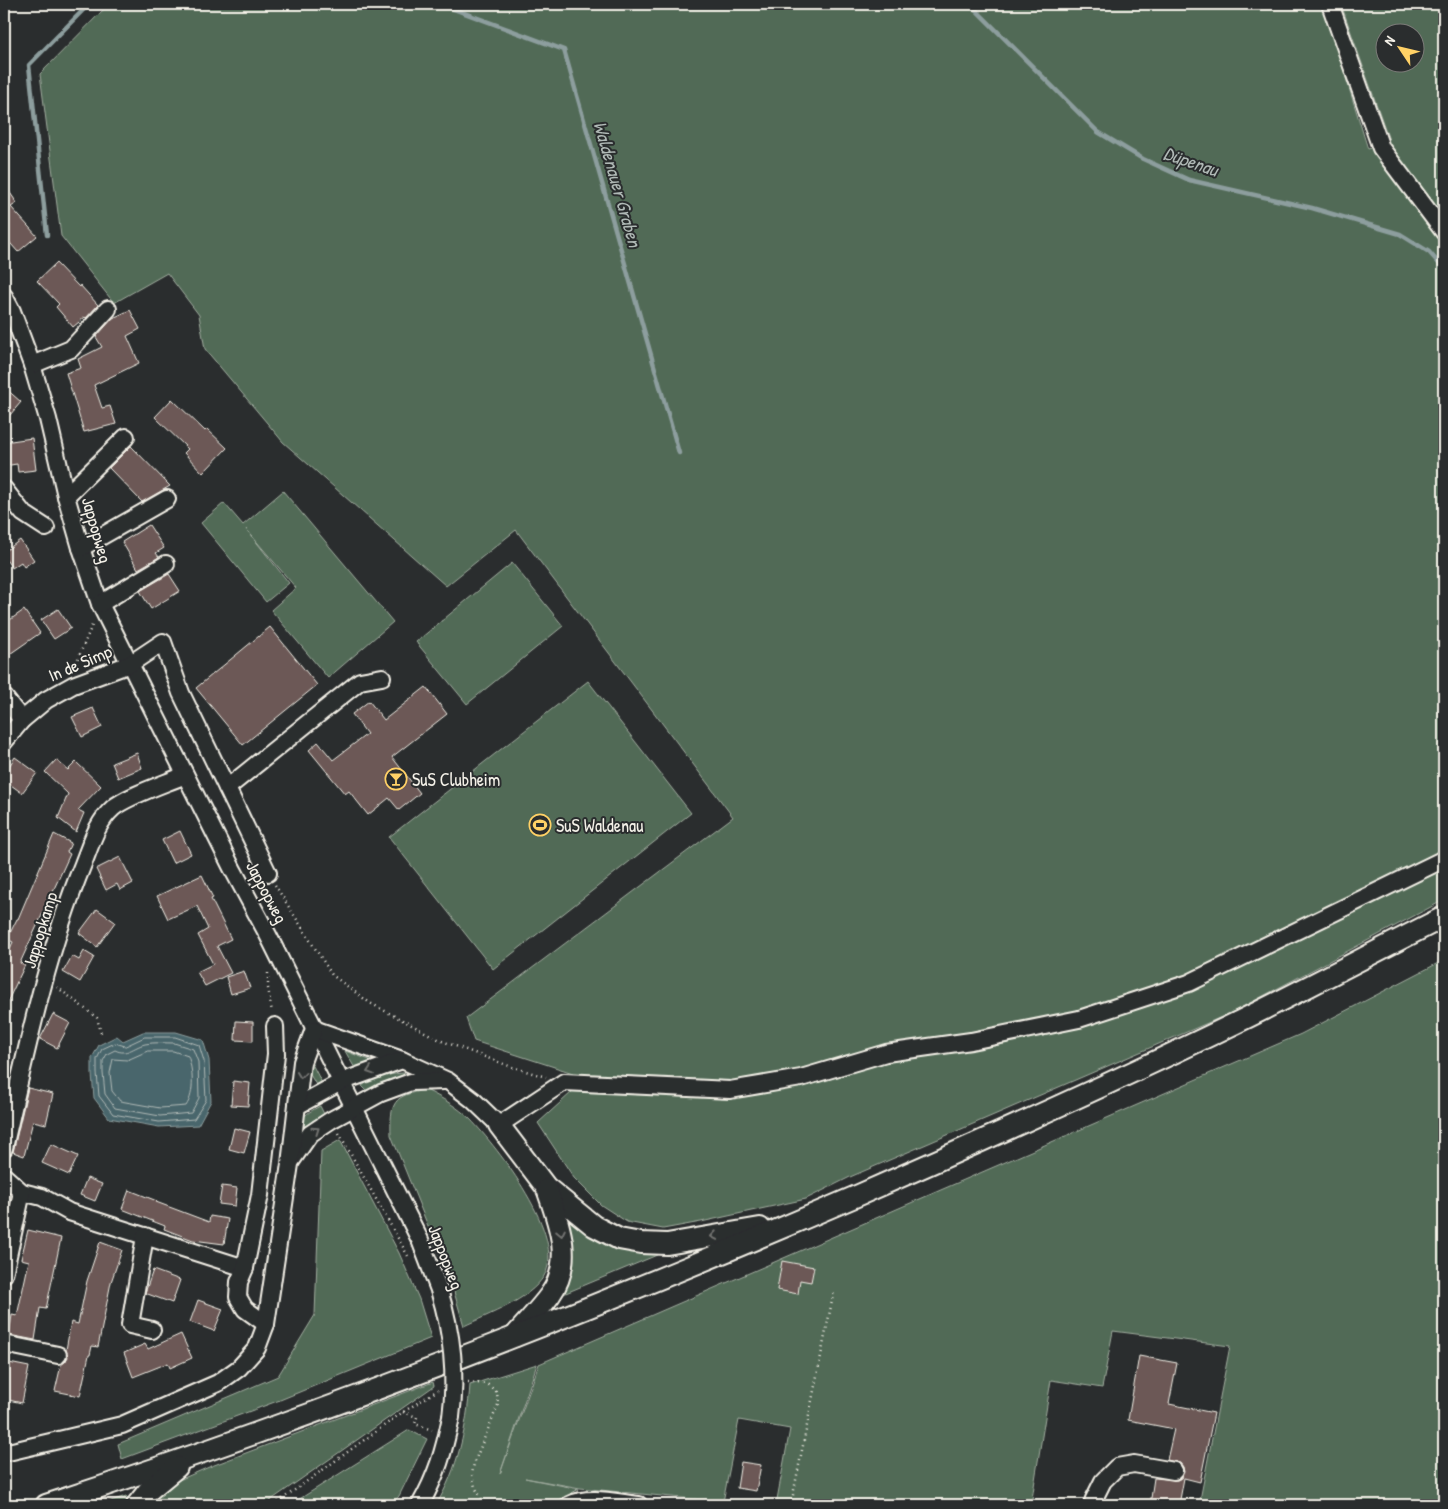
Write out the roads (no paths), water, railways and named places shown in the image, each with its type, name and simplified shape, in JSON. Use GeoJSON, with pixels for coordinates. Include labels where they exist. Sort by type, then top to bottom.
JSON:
{"type":"FeatureCollection","features":[{"type":"Feature","properties":{"kind":"main road"},"geometry":{"type":"LineString","coordinates":[[46,1505],[187,1459],[513,1338],[796,1222],[951,1155],[1098,1088],[1240,1021],[1444,917]]}},
{"type":"Feature","properties":{"kind":"main road"},"geometry":{"type":"LineString","coordinates":[[499,1125],[546,1187],[594,1226],[619,1239],[641,1243],[667,1244],[796,1222]]}},
{"type":"Feature","properties":{"kind":"main road"},"geometry":{"type":"LineString","coordinates":[[513,1338],[551,1294],[562,1268],[563,1243],[557,1216],[546,1187]]}},
{"type":"Feature","properties":{"kind":"main road"},"geometry":{"type":"LineString","coordinates":[[137,1505],[148,1491],[187,1459]]}},
{"type":"Feature","properties":{"kind":"street"},"geometry":{"type":"LineString","coordinates":[[1330,4],[1380,148],[1444,232]]}},
{"type":"Feature","properties":{"kind":"street","name":"Jappopweg"},"geometry":{"type":"LineString","coordinates":[[4,296],[12,311],[32,365],[48,419],[66,496],[100,604],[420,1240],[438,1290],[447,1317],[452,1343],[454,1392],[444,1452],[433,1483],[420,1505]]}},
{"type":"Feature","properties":{"kind":"street"},"geometry":{"type":"LineString","coordinates":[[32,365],[71,349],[108,309]]}},
{"type":"Feature","properties":{"kind":"street"},"geometry":{"type":"LineString","coordinates":[[66,496],[126,437]]}},
{"type":"Feature","properties":{"kind":"street"},"geometry":{"type":"LineString","coordinates":[[4,489],[23,513],[46,528]]}},
{"type":"Feature","properties":{"kind":"street"},"geometry":{"type":"LineString","coordinates":[[81,548],[167,499]]}},
{"type":"Feature","properties":{"kind":"street"},"geometry":{"type":"LineString","coordinates":[[100,604],[166,564]]}},
{"type":"Feature","properties":{"kind":"street","name":"In de Simp"},"geometry":{"type":"LineString","coordinates":[[4,742],[22,720],[46,700],[64,690],[130,664],[163,642],[181,693],[227,788]]}},
{"type":"Feature","properties":{"kind":"street"},"geometry":{"type":"LineString","coordinates":[[268,873],[227,788],[360,681],[382,676]]}},
{"type":"Feature","properties":{"kind":"street"},"geometry":{"type":"LineString","coordinates":[[4,697],[22,720]]}},
{"type":"Feature","properties":{"kind":"street","name":"Jappopkamp"},"geometry":{"type":"LineString","coordinates":[[4,1148],[29,1040],[56,938],[70,896],[101,821],[114,807],[130,798],[185,775]]}},
{"type":"Feature","properties":{"kind":"street"},"geometry":{"type":"LineString","coordinates":[[4,1453],[122,1425],[218,1383],[239,1368],[257,1348],[266,1324],[290,1164],[302,1062],[314,1029],[402,1060],[448,1081],[473,1100],[499,1125],[564,1082],[730,1090],[801,1078],[886,1053],[971,1041],[1079,1019],[1189,983],[1444,860]]}},
{"type":"Feature","properties":{"kind":"street"},"geometry":{"type":"LineString","coordinates":[[266,1324],[245,1310],[238,1297],[239,1282],[245,1268],[260,1195],[276,1054],[275,1026]]}},
{"type":"Feature","properties":{"kind":"street"},"geometry":{"type":"LineString","coordinates":[[297,1106],[341,1082],[402,1060]]}},
{"type":"Feature","properties":{"kind":"street"},"geometry":{"type":"LineString","coordinates":[[290,1164],[310,1134],[380,1093],[411,1082],[448,1081]]}},
{"type":"Feature","properties":{"kind":"street"},"geometry":{"type":"LineString","coordinates":[[4,1176],[22,1192],[42,1197],[69,1212],[245,1268]]}},
{"type":"Feature","properties":{"kind":"street"},"geometry":{"type":"LineString","coordinates":[[4,1274],[7,1247],[22,1192]]}},
{"type":"Feature","properties":{"kind":"street"},"geometry":{"type":"LineString","coordinates":[[145,1236],[130,1325],[152,1330]]}},
{"type":"Feature","properties":{"kind":"street"},"geometry":{"type":"LineString","coordinates":[[4,1344],[58,1355]]}},
{"type":"Feature","properties":{"kind":"street"},"geometry":{"type":"LineString","coordinates":[[1092,1505],[1103,1481],[1117,1467],[1134,1464],[1174,1471]]}},
{"type":"Feature","properties":{"kind":"street"},"geometry":{"type":"LineString","coordinates":[[569,1505],[596,1500],[639,1505]]}},
{"type":"Feature","properties":{"kind":"water"},"geometry":{"type":"Polygon","coordinates":[[[143,1032],[176,1032],[203,1040],[209,1060],[211,1101],[198,1125],[159,1127],[109,1118],[94,1098],[92,1058],[99,1045],[117,1036],[123,1041],[143,1032]]]}},
{"type":"Feature","properties":{"kind":"waterway"},"geometry":{"type":"LineString","coordinates":[[47,235],[29,65],[89,4]]}},
{"type":"Feature","properties":{"kind":"waterway","name":"Waldenauer Graben"},"geometry":{"type":"LineString","coordinates":[[440,4],[564,50],[679,453]]}},
{"type":"Feature","properties":{"kind":"waterway","name":"Düpenau"},"geometry":{"type":"LineString","coordinates":[[970,4],[1098,132],[1143,159],[1189,180],[1312,208],[1400,234],[1429,252],[1444,269]]}},
{"type":"Feature","properties":{"kind":"place","name":"SuS Clubheim"},"geometry":{"type":"Point","coordinates":[396,779]}},
{"type":"Feature","properties":{"kind":"place","name":"SuS Waldenau"},"geometry":{"type":"Point","coordinates":[540,825]}}]}
